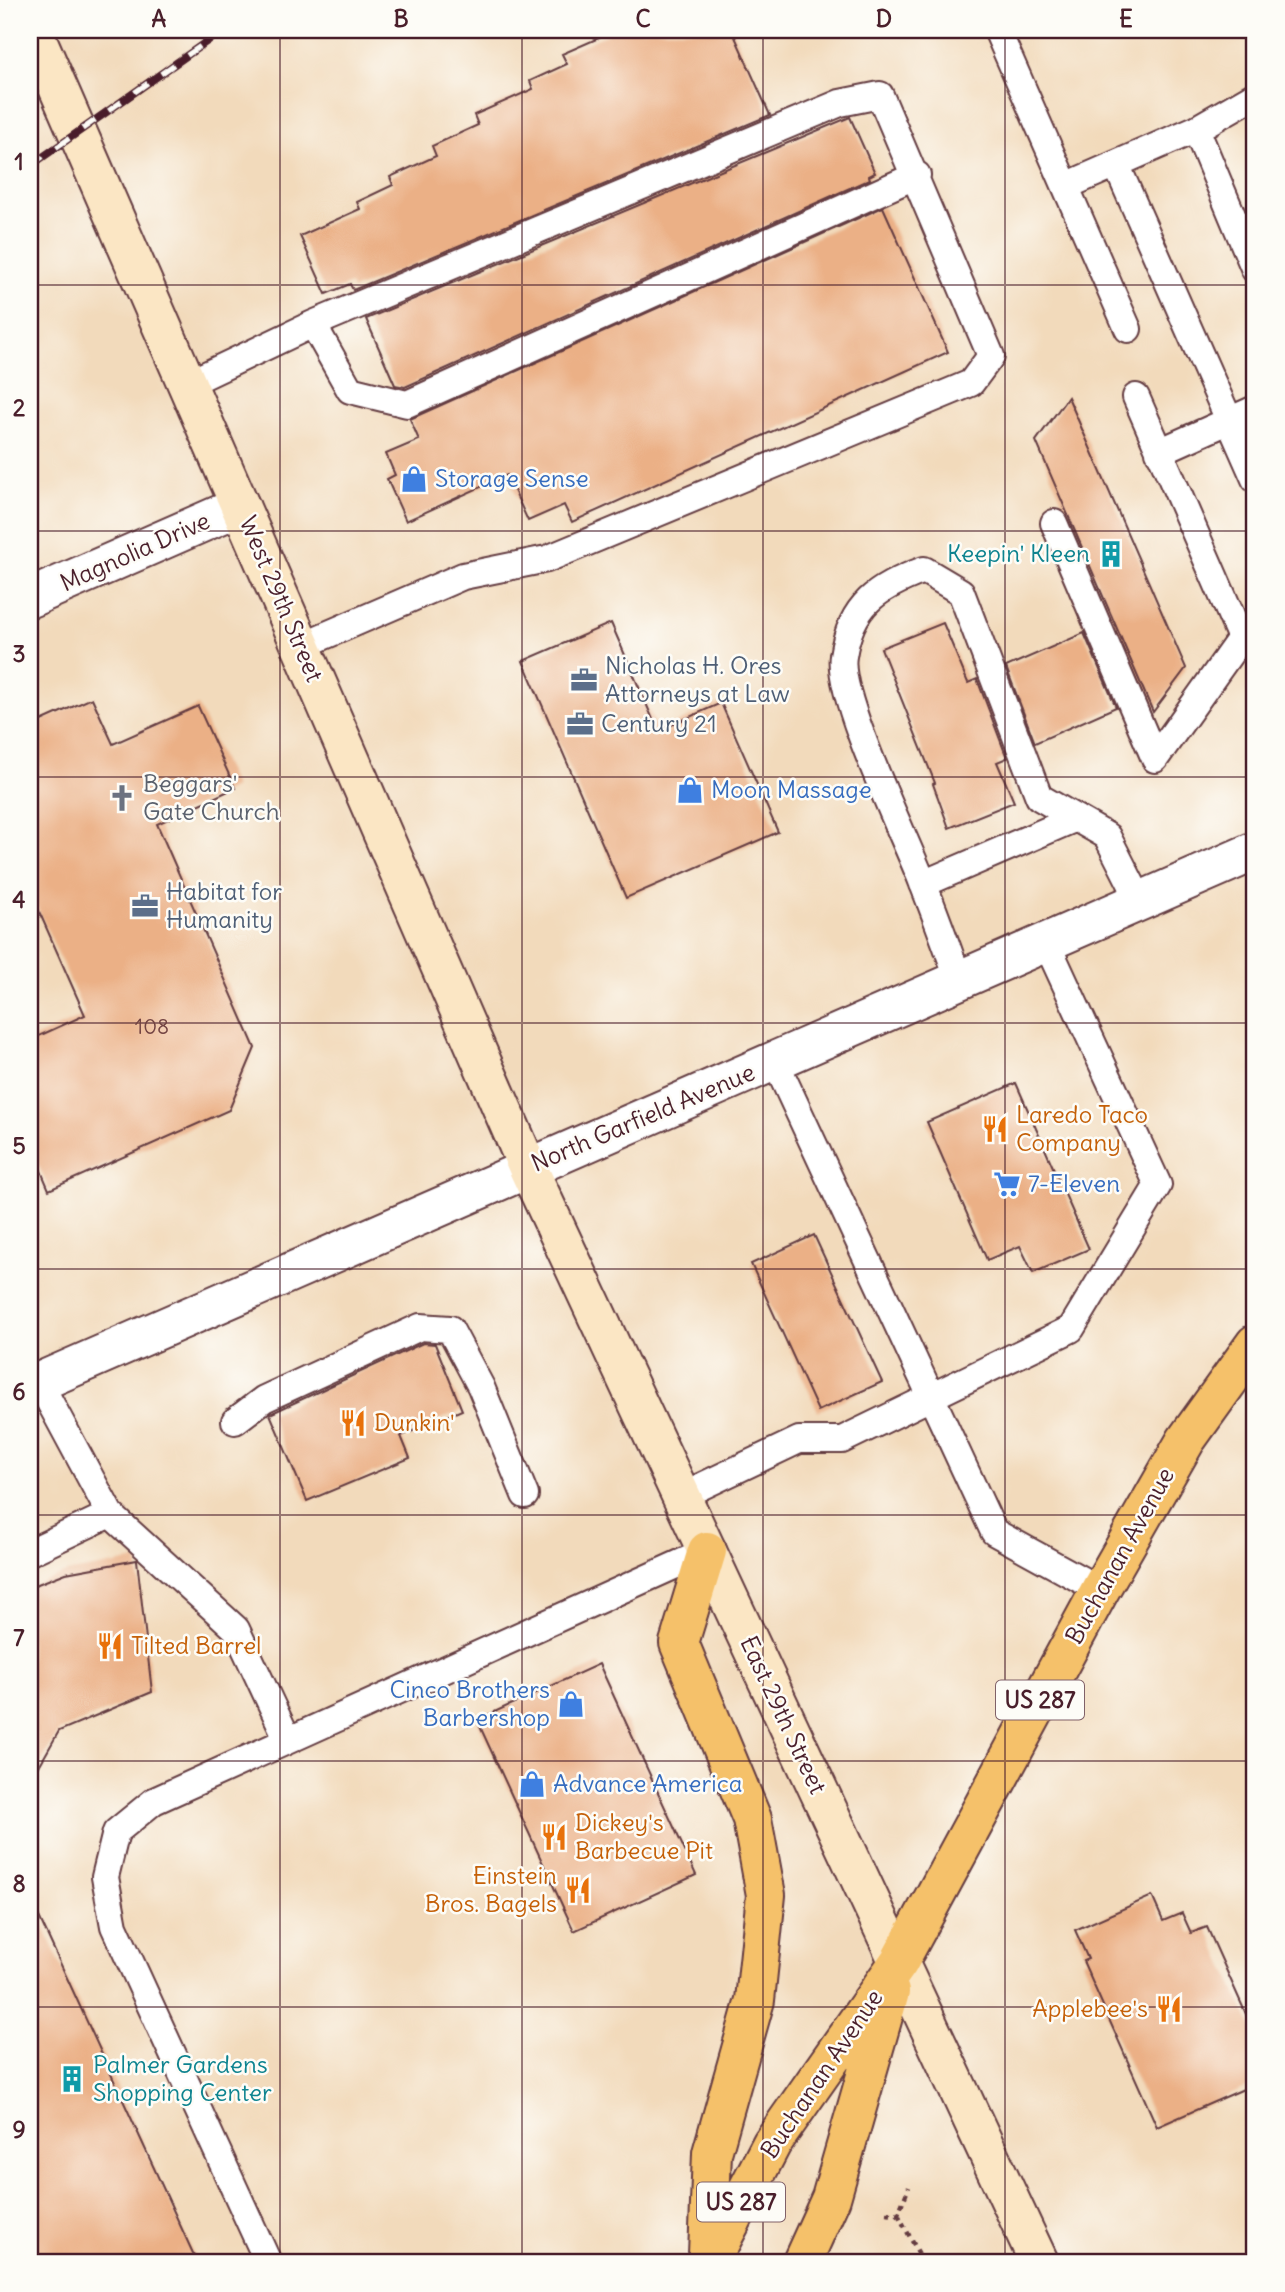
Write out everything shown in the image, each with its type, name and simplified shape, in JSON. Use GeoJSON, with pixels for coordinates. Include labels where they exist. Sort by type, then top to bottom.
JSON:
{"type":"FeatureCollection","features":[{"type":"Feature","properties":{"kind":"highway","name":"Buchanan Avenue"},"geometry":{"type":"LineString","coordinates":[[709,2262],[772,2143],[899,1962],[1100,1590],[1186,1440],[1255,1344]]}},
{"type":"Feature","properties":{"kind":"highway"},"geometry":{"type":"LineString","coordinates":[[707,1551],[679,1643],[752,1819],[766,1895],[755,2000],[712,2153],[709,2262]]}},
{"type":"Feature","properties":{"kind":"highway","name":"Buchanan Avenue"},"geometry":{"type":"LineString","coordinates":[[802,2262],[831,2198],[899,1962]]}},
{"type":"Feature","properties":{"kind":"main road","name":"West 29th Street"},"geometry":{"type":"LineString","coordinates":[[32,31],[528,1168]]}},
{"type":"Feature","properties":{"kind":"main road","name":"East 29th Street"},"geometry":{"type":"LineString","coordinates":[[528,1168],[1039,2262]]}},
{"type":"Feature","properties":{"kind":"street","name":"Magnolia Drive"},"geometry":{"type":"LineString","coordinates":[[30,598],[240,506]]}},
{"type":"Feature","properties":{"kind":"street","name":"North Garfield Avenue"},"geometry":{"type":"LineString","coordinates":[[33,1376],[528,1168],[1255,851]]}},
{"type":"Feature","properties":{"kind":"lane"},"geometry":{"type":"LineString","coordinates":[[997,30],[1128,329]]}},
{"type":"Feature","properties":{"kind":"lane"},"geometry":{"type":"LineString","coordinates":[[187,384],[313,324],[840,103],[880,95],[917,175],[991,356],[971,383],[547,559],[463,576],[301,646]]}},
{"type":"Feature","properties":{"kind":"lane"},"geometry":{"type":"LineString","coordinates":[[1066,186],[1196,129],[1255,95]]}},
{"type":"Feature","properties":{"kind":"lane"},"geometry":{"type":"LineString","coordinates":[[1196,129],[1255,271]]}},
{"type":"Feature","properties":{"kind":"lane"},"geometry":{"type":"LineString","coordinates":[[1116,164],[1255,479]]}},
{"type":"Feature","properties":{"kind":"lane"},"geometry":{"type":"LineString","coordinates":[[313,324],[350,390],[407,404],[917,175]]}},
{"type":"Feature","properties":{"kind":"lane"},"geometry":{"type":"LineString","coordinates":[[1054,523],[1155,759],[1248,635],[1159,452],[1136,397]]}},
{"type":"Feature","properties":{"kind":"lane"},"geometry":{"type":"LineString","coordinates":[[1159,452],[1255,409]]}},
{"type":"Feature","properties":{"kind":"lane"},"geometry":{"type":"LineString","coordinates":[[959,980],[853,714],[842,659],[852,628],[868,598],[892,582],[924,570],[961,592],[1039,796],[1107,836],[1140,901]]}},
{"type":"Feature","properties":{"kind":"lane"},"geometry":{"type":"LineString","coordinates":[[923,884],[1076,818]]}},
{"type":"Feature","properties":{"kind":"lane"},"geometry":{"type":"LineString","coordinates":[[681,1496],[799,1440],[842,1440],[1071,1329],[1158,1185],[1046,942]]}},
{"type":"Feature","properties":{"kind":"lane"},"geometry":{"type":"LineString","coordinates":[[775,1061],[994,1532],[1100,1590]]}},
{"type":"Feature","properties":{"kind":"lane"},"geometry":{"type":"LineString","coordinates":[[235,1421],[264,1399],[420,1327],[450,1329],[481,1387],[525,1495]]}},
{"type":"Feature","properties":{"kind":"lane"},"geometry":{"type":"LineString","coordinates":[[33,1376],[110,1514],[236,1629],[288,1740]]}},
{"type":"Feature","properties":{"kind":"lane"},"geometry":{"type":"LineString","coordinates":[[30,1552],[110,1514]]}},
{"type":"Feature","properties":{"kind":"lane"},"geometry":{"type":"LineString","coordinates":[[268,2262],[114,1926],[105,1877],[116,1832],[154,1801],[707,1551]]}},
{"type":"Feature","properties":{"kind":"path"},"geometry":{"type":"LineString","coordinates":[[909,2187],[898,2214],[923,2262]]}},
{"type":"Feature","properties":{"kind":"path"},"geometry":{"type":"LineString","coordinates":[[886,2213],[898,2214]]}},
{"type":"Feature","properties":{"kind":"building"},"geometry":{"type":"Polygon","coordinates":[[[617,30],[732,30],[770,115],[353,290],[350,284],[326,294],[300,236],[360,209],[357,202],[393,185],[390,177],[436,156],[432,146],[478,125],[474,115],[533,89],[530,81],[567,64],[562,54],[617,30]]]}},
{"type":"Feature","properties":{"kind":"building"},"geometry":{"type":"Polygon","coordinates":[[[850,117],[875,173],[869,176],[870,179],[405,387],[395,385],[366,319],[850,117]]]}},
{"type":"Feature","properties":{"kind":"building"},"geometry":{"type":"Polygon","coordinates":[[[883,207],[948,352],[572,522],[564,505],[528,521],[507,475],[406,521],[387,479],[395,475],[386,454],[419,440],[410,419],[883,207]]]}},
{"type":"Feature","properties":{"kind":"building","name":"Keepin' Kleen"},"geometry":{"type":"Polygon","coordinates":[[[1068,397],[1186,668],[1153,712],[1036,441],[1068,397]]]}},
{"type":"Feature","properties":{"kind":"building"},"geometry":{"type":"Polygon","coordinates":[[[611,623],[658,731],[721,703],[778,832],[626,898],[523,661],[611,623]]]}},
{"type":"Feature","properties":{"kind":"building"},"geometry":{"type":"Polygon","coordinates":[[[943,623],[968,683],[977,679],[1007,758],[997,762],[1014,802],[949,828],[933,784],[935,783],[881,648],[943,623]]]}},
{"type":"Feature","properties":{"kind":"building"},"geometry":{"type":"Polygon","coordinates":[[[1084,633],[1116,707],[1035,743],[1006,667],[1084,633]]]}},
{"type":"Feature","properties":{"kind":"building"},"geometry":{"type":"Polygon","coordinates":[[[92,698],[113,744],[198,706],[235,788],[157,824],[255,1048],[229,1110],[49,1190],[30,1145],[30,1040],[85,1015],[30,891],[30,726],[92,698]]]}},
{"type":"Feature","properties":{"kind":"building","name":"7-Eleven"},"geometry":{"type":"Polygon","coordinates":[[[1016,1083],[1089,1249],[1033,1273],[1020,1246],[987,1260],[927,1122],[1016,1083]]]}},
{"type":"Feature","properties":{"kind":"building"},"geometry":{"type":"Polygon","coordinates":[[[814,1235],[882,1382],[818,1411],[751,1264],[814,1235]]]}},
{"type":"Feature","properties":{"kind":"building","name":"Dunkin'"},"geometry":{"type":"Polygon","coordinates":[[[423,1343],[435,1344],[462,1410],[401,1436],[410,1458],[307,1501],[270,1414],[423,1343]]]}},
{"type":"Feature","properties":{"kind":"building"},"geometry":{"type":"Polygon","coordinates":[[[137,1560],[152,1692],[59,1731],[30,1782],[30,1587],[66,1573],[137,1560]]]}},
{"type":"Feature","properties":{"kind":"building"},"geometry":{"type":"Polygon","coordinates":[[[599,1664],[696,1875],[574,1931],[477,1720],[599,1664]]]}},
{"type":"Feature","properties":{"kind":"building","name":"Applebee's"},"geometry":{"type":"Polygon","coordinates":[[[1152,1896],[1163,1921],[1182,1913],[1191,1933],[1207,1927],[1255,2034],[1255,2084],[1157,2127],[1083,1961],[1088,1959],[1075,1930],[1152,1896]]]}},
{"type":"Feature","properties":{"kind":"building","name":"Palmer Gardens Shopping Center"},"geometry":{"type":"Polygon","coordinates":[[[30,1897],[197,2262],[30,2262],[30,1897]]]}},
{"type":"Feature","properties":{"kind":"railway"},"geometry":{"type":"LineString","coordinates":[[30,166],[223,30]]}},
{"type":"Feature","properties":{"kind":"place","name":"Storage Sense"},"geometry":{"type":"Point","coordinates":[414,479]}},
{"type":"Feature","properties":{"kind":"place","name":"Keepin' Kleen"},"geometry":{"type":"Point","coordinates":[1111,554]}},
{"type":"Feature","properties":{"kind":"place","name":"Nicholas H. Ores Attorneys at Law"},"geometry":{"type":"Point","coordinates":[584,680]}},
{"type":"Feature","properties":{"kind":"place","name":"Century 21"},"geometry":{"type":"Point","coordinates":[580,724]}},
{"type":"Feature","properties":{"kind":"place","name":"Moon Massage"},"geometry":{"type":"Point","coordinates":[690,790]}},
{"type":"Feature","properties":{"kind":"place","name":"Beggars' Gate Church"},"geometry":{"type":"Point","coordinates":[122,798]}},
{"type":"Feature","properties":{"kind":"place","name":"Habitat for Humanity"},"geometry":{"type":"Point","coordinates":[145,906]}},
{"type":"Feature","properties":{"kind":"place","name":"Laredo Taco Company"},"geometry":{"type":"Point","coordinates":[995,1129]}},
{"type":"Feature","properties":{"kind":"place","name":"7-Eleven"},"geometry":{"type":"Point","coordinates":[1007,1184]}},
{"type":"Feature","properties":{"kind":"place","name":"Dunkin'"},"geometry":{"type":"Point","coordinates":[353,1423]}},
{"type":"Feature","properties":{"kind":"place","name":"Tilted Barrel"},"geometry":{"type":"Point","coordinates":[110,1646]}},
{"type":"Feature","properties":{"kind":"place","name":"Cinco Brothers Barbershop"},"geometry":{"type":"Point","coordinates":[571,1704]}},
{"type":"Feature","properties":{"kind":"place","name":"Advance America"},"geometry":{"type":"Point","coordinates":[532,1784]}},
{"type":"Feature","properties":{"kind":"place","name":"Dickey's Barbecue Pit"},"geometry":{"type":"Point","coordinates":[554,1837]}},
{"type":"Feature","properties":{"kind":"place","name":"Einstein Bros. Bagels"},"geometry":{"type":"Point","coordinates":[578,1890]}},
{"type":"Feature","properties":{"kind":"place","name":"Applebee's"},"geometry":{"type":"Point","coordinates":[1169,2009]}},
{"type":"Feature","properties":{"kind":"place","name":"Palmer Gardens Shopping Center"},"geometry":{"type":"Point","coordinates":[72,2079]}}]}
